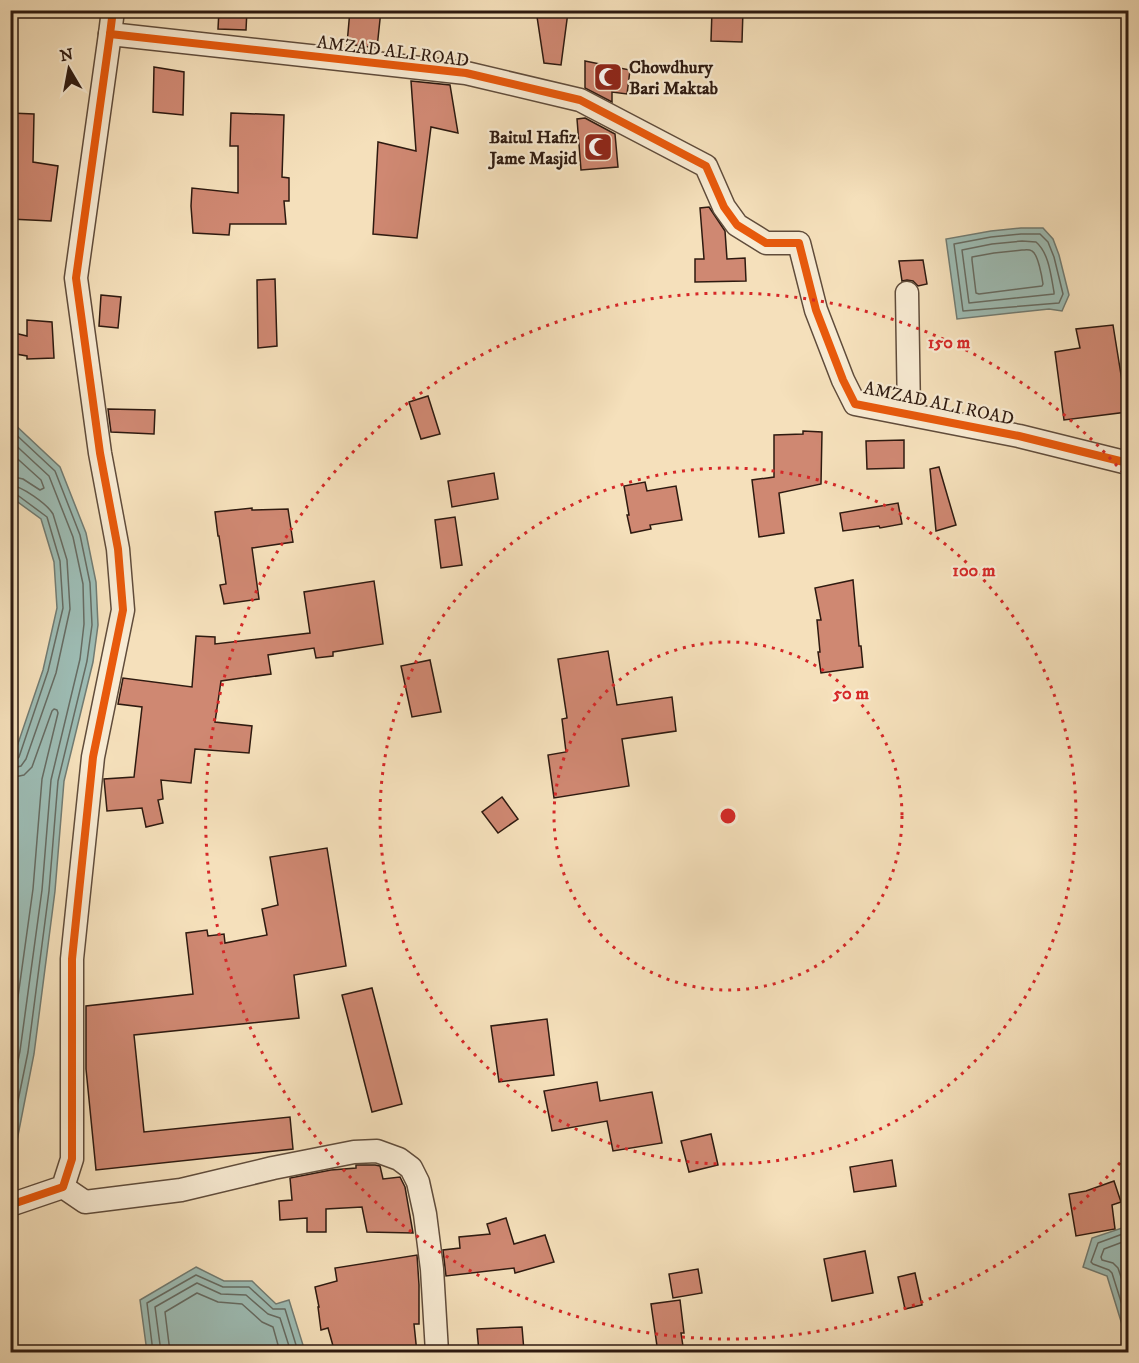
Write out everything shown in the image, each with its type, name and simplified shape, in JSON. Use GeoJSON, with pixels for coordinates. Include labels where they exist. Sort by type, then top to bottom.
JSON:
{"type":"FeatureCollection","features":[{"type":"Feature","properties":{"kind":"street"},"geometry":{"type":"LineString","coordinates":[[63,1187],[72,1159],[73,948],[93,758],[123,610],[118,549],[100,453],[76,278],[113,10]]}},
{"type":"Feature","properties":{"kind":"street","name":"AMZAD ALI ROAD"},"geometry":{"type":"LineString","coordinates":[[110,34],[466,74],[580,100],[706,166],[724,207],[737,225],[766,243],[799,243],[816,310],[843,380],[855,404],[1019,436],[1128,463]]}},
{"type":"Feature","properties":{"kind":"street"},"geometry":{"type":"LineString","coordinates":[[907,293],[909,414]]}},
{"type":"Feature","properties":{"kind":"street"},"geometry":{"type":"LineString","coordinates":[[63,1187],[85,1202],[181,1191],[273,1168],[354,1152],[377,1151],[399,1159],[411,1168],[418,1182],[425,1214],[432,1269],[437,1353]]}},
{"type":"Feature","properties":{"kind":"street"},"geometry":{"type":"LineString","coordinates":[[11,1205],[63,1187]]}},
{"type":"Feature","properties":{"kind":"water"},"geometry":{"type":"Polygon","coordinates":[[[1021,228],[1043,228],[1053,239],[1069,295],[1062,311],[1049,309],[957,319],[946,239],[1021,228]]]}},
{"type":"Feature","properties":{"kind":"water"},"geometry":{"type":"Polygon","coordinates":[[[11,421],[60,467],[86,533],[96,582],[98,625],[93,662],[64,781],[55,891],[34,1054],[11,1171],[11,764],[43,670],[57,608],[54,562],[41,519],[11,497],[11,421]]]}},
{"type":"Feature","properties":{"kind":"water"},"geometry":{"type":"Polygon","coordinates":[[[1128,1226],[1128,1344],[1107,1276],[1083,1267],[1092,1238],[1128,1226]]]}},
{"type":"Feature","properties":{"kind":"water"},"geometry":{"type":"Polygon","coordinates":[[[196,1267],[224,1281],[252,1281],[276,1304],[289,1300],[303,1345],[303,1352],[147,1352],[140,1300],[196,1267]]]}},
{"type":"Feature","properties":{"kind":"building"},"geometry":{"type":"Polygon","coordinates":[[[219,10],[247,10],[246,30],[218,29],[219,10]]]}},
{"type":"Feature","properties":{"kind":"building"},"geometry":{"type":"Polygon","coordinates":[[[350,10],[381,10],[377,48],[347,44],[350,10]]]}},
{"type":"Feature","properties":{"kind":"building"},"geometry":{"type":"Polygon","coordinates":[[[536,10],[568,12],[561,65],[544,63],[536,10]]]}},
{"type":"Feature","properties":{"kind":"building"},"geometry":{"type":"Polygon","coordinates":[[[712,10],[743,10],[742,42],[711,41],[712,10]]]}},
{"type":"Feature","properties":{"kind":"building","name":"Chowdhury Bari Maktab"},"geometry":{"type":"Polygon","coordinates":[[[585,61],[630,70],[627,94],[612,92],[612,102],[585,88],[585,61]]]}},
{"type":"Feature","properties":{"kind":"building"},"geometry":{"type":"Polygon","coordinates":[[[154,67],[184,72],[183,115],[153,112],[154,67]]]}},
{"type":"Feature","properties":{"kind":"building"},"geometry":{"type":"Polygon","coordinates":[[[411,81],[450,85],[458,133],[431,127],[417,238],[373,234],[378,142],[416,151],[411,81]]]}},
{"type":"Feature","properties":{"kind":"building"},"geometry":{"type":"Polygon","coordinates":[[[10,113],[34,114],[33,162],[58,166],[51,221],[10,219],[10,113]]]}},
{"type":"Feature","properties":{"kind":"building"},"geometry":{"type":"Polygon","coordinates":[[[231,113],[284,115],[282,177],[289,178],[289,201],[284,201],[286,224],[230,224],[229,235],[193,233],[192,188],[238,193],[238,146],[230,146],[231,113]]]}},
{"type":"Feature","properties":{"kind":"building","name":"Baitul Hafiz Jame Masjid"},"geometry":{"type":"Polygon","coordinates":[[[585,118],[615,134],[618,167],[581,170],[577,119],[585,118]]]}},
{"type":"Feature","properties":{"kind":"building"},"geometry":{"type":"Polygon","coordinates":[[[709,207],[725,231],[727,259],[745,258],[746,281],[695,282],[695,259],[704,259],[700,208],[709,207]]]}},
{"type":"Feature","properties":{"kind":"building"},"geometry":{"type":"Polygon","coordinates":[[[923,260],[927,284],[918,286],[913,281],[902,281],[899,261],[923,260]]]}},
{"type":"Feature","properties":{"kind":"building"},"geometry":{"type":"Polygon","coordinates":[[[275,279],[277,346],[258,348],[257,280],[275,279]]]}},
{"type":"Feature","properties":{"kind":"building"},"geometry":{"type":"Polygon","coordinates":[[[101,295],[121,297],[118,328],[99,326],[101,295]]]}},
{"type":"Feature","properties":{"kind":"building"},"geometry":{"type":"Polygon","coordinates":[[[27,320],[52,322],[54,358],[27,359],[27,356],[10,353],[10,332],[27,336],[27,320]]]}},
{"type":"Feature","properties":{"kind":"building"},"geometry":{"type":"Polygon","coordinates":[[[1113,325],[1127,412],[1064,420],[1055,352],[1080,348],[1076,329],[1113,325]]]}},
{"type":"Feature","properties":{"kind":"building"},"geometry":{"type":"Polygon","coordinates":[[[428,396],[440,434],[421,439],[409,402],[428,396]]]}},
{"type":"Feature","properties":{"kind":"building"},"geometry":{"type":"Polygon","coordinates":[[[108,409],[155,410],[154,434],[111,432],[108,409]]]}},
{"type":"Feature","properties":{"kind":"building"},"geometry":{"type":"Polygon","coordinates":[[[803,431],[822,432],[821,484],[779,493],[784,533],[759,537],[752,480],[774,477],[774,435],[803,434],[803,431]]]}},
{"type":"Feature","properties":{"kind":"building"},"geometry":{"type":"Polygon","coordinates":[[[904,440],[904,468],[867,469],[866,441],[904,440]]]}},
{"type":"Feature","properties":{"kind":"building"},"geometry":{"type":"Polygon","coordinates":[[[939,467],[956,525],[936,531],[930,469],[939,467]]]}},
{"type":"Feature","properties":{"kind":"building"},"geometry":{"type":"Polygon","coordinates":[[[494,473],[498,499],[452,507],[448,481],[494,473]]]}},
{"type":"Feature","properties":{"kind":"building"},"geometry":{"type":"Polygon","coordinates":[[[645,482],[647,491],[676,486],[682,520],[650,525],[651,529],[631,533],[624,486],[645,482]]]}},
{"type":"Feature","properties":{"kind":"building"},"geometry":{"type":"Polygon","coordinates":[[[898,503],[902,524],[843,531],[840,513],[898,503]]]}},
{"type":"Feature","properties":{"kind":"building"},"geometry":{"type":"Polygon","coordinates":[[[252,508],[252,510],[288,509],[293,542],[252,548],[259,599],[224,604],[220,585],[226,584],[215,512],[252,508]]]}},
{"type":"Feature","properties":{"kind":"building"},"geometry":{"type":"Polygon","coordinates":[[[455,517],[462,565],[441,568],[435,520],[455,517]]]}},
{"type":"Feature","properties":{"kind":"building"},"geometry":{"type":"Polygon","coordinates":[[[853,580],[863,667],[821,673],[817,620],[821,620],[815,588],[853,580]]]}},
{"type":"Feature","properties":{"kind":"building"},"geometry":{"type":"Polygon","coordinates":[[[374,581],[383,644],[333,652],[333,656],[316,658],[314,648],[268,655],[271,674],[221,681],[215,722],[252,726],[249,753],[195,749],[191,783],[161,780],[163,799],[158,800],[163,823],[146,827],[142,808],[107,811],[104,779],[134,777],[142,707],[118,704],[123,678],[192,687],[196,636],[215,637],[215,644],[310,633],[304,592],[374,581]]]}},
{"type":"Feature","properties":{"kind":"building"},"geometry":{"type":"Polygon","coordinates":[[[608,651],[617,705],[672,697],[676,731],[622,739],[629,786],[554,798],[548,755],[566,752],[562,719],[567,718],[558,659],[608,651]]]}},
{"type":"Feature","properties":{"kind":"building"},"geometry":{"type":"Polygon","coordinates":[[[430,660],[441,712],[412,717],[401,666],[430,660]]]}},
{"type":"Feature","properties":{"kind":"building"},"geometry":{"type":"Polygon","coordinates":[[[502,797],[518,819],[498,833],[482,812],[502,797]]]}},
{"type":"Feature","properties":{"kind":"building"},"geometry":{"type":"Polygon","coordinates":[[[327,848],[346,966],[294,975],[299,1018],[134,1035],[144,1132],[290,1117],[293,1149],[96,1170],[86,1069],[86,1006],[193,994],[186,933],[207,930],[208,936],[224,934],[225,943],[267,935],[262,909],[278,905],[270,857],[327,848]]]}},
{"type":"Feature","properties":{"kind":"building"},"geometry":{"type":"Polygon","coordinates":[[[372,988],[402,1104],[372,1112],[342,995],[372,988]]]}},
{"type":"Feature","properties":{"kind":"building"},"geometry":{"type":"Polygon","coordinates":[[[547,1019],[554,1075],[499,1082],[491,1026],[547,1019]]]}},
{"type":"Feature","properties":{"kind":"building"},"geometry":{"type":"Polygon","coordinates":[[[597,1082],[600,1101],[652,1092],[662,1143],[613,1151],[607,1121],[552,1131],[544,1091],[597,1082]]]}},
{"type":"Feature","properties":{"kind":"building"},"geometry":{"type":"Polygon","coordinates":[[[711,1134],[718,1165],[689,1172],[681,1141],[711,1134]]]}},
{"type":"Feature","properties":{"kind":"building"},"geometry":{"type":"Polygon","coordinates":[[[892,1160],[896,1186],[854,1192],[850,1167],[892,1160]]]}},
{"type":"Feature","properties":{"kind":"building"},"geometry":{"type":"Polygon","coordinates":[[[356,1165],[380,1166],[383,1179],[400,1177],[405,1187],[413,1233],[367,1232],[362,1207],[326,1209],[326,1232],[307,1232],[307,1218],[280,1220],[279,1201],[292,1200],[290,1178],[356,1168],[356,1165]]]}},
{"type":"Feature","properties":{"kind":"building"},"geometry":{"type":"Polygon","coordinates":[[[1114,1181],[1121,1202],[1112,1205],[1115,1229],[1076,1236],[1069,1194],[1086,1191],[1114,1181]]]}},
{"type":"Feature","properties":{"kind":"building"},"geometry":{"type":"Polygon","coordinates":[[[506,1218],[514,1244],[545,1235],[554,1262],[515,1273],[514,1268],[446,1276],[443,1250],[460,1248],[459,1237],[490,1234],[487,1224],[506,1218]]]}},
{"type":"Feature","properties":{"kind":"building"},"geometry":{"type":"Polygon","coordinates":[[[865,1251],[873,1293],[832,1301],[824,1259],[865,1251]]]}},
{"type":"Feature","properties":{"kind":"building"},"geometry":{"type":"Polygon","coordinates":[[[417,1255],[419,1324],[414,1324],[417,1353],[335,1353],[328,1328],[321,1330],[315,1287],[337,1281],[335,1268],[417,1255]]]}},
{"type":"Feature","properties":{"kind":"building"},"geometry":{"type":"Polygon","coordinates":[[[698,1269],[702,1293],[673,1298],[669,1274],[698,1269]]]}},
{"type":"Feature","properties":{"kind":"building"},"geometry":{"type":"Polygon","coordinates":[[[915,1273],[922,1305],[905,1309],[898,1277],[915,1273]]]}},
{"type":"Feature","properties":{"kind":"building"},"geometry":{"type":"Polygon","coordinates":[[[680,1300],[684,1353],[658,1353],[651,1304],[680,1300]]]}},
{"type":"Feature","properties":{"kind":"building"},"geometry":{"type":"Polygon","coordinates":[[[522,1327],[524,1351],[479,1353],[477,1329],[522,1327]]]}},
{"type":"Feature","properties":{"kind":"cycle path"},"geometry":{"type":"LineString","coordinates":[[113,10],[110,34],[466,73],[580,100],[706,166],[724,207],[737,225],[766,243],[799,243],[816,310],[843,380],[855,404],[1019,436],[1128,463]]}},
{"type":"Feature","properties":{"kind":"cycle path"},"geometry":{"type":"LineString","coordinates":[[10,1205],[63,1187],[72,1159],[72,959],[93,757],[123,610],[118,549],[100,453],[76,278],[110,34]]}},
{"type":"Feature","properties":{"kind":"place","name":"Chowdhury Bari Maktab"},"geometry":{"type":"Point","coordinates":[608,77]}},
{"type":"Feature","properties":{"kind":"place","name":"Baitul Hafiz Jame Masjid"},"geometry":{"type":"Point","coordinates":[598,147]}}]}
